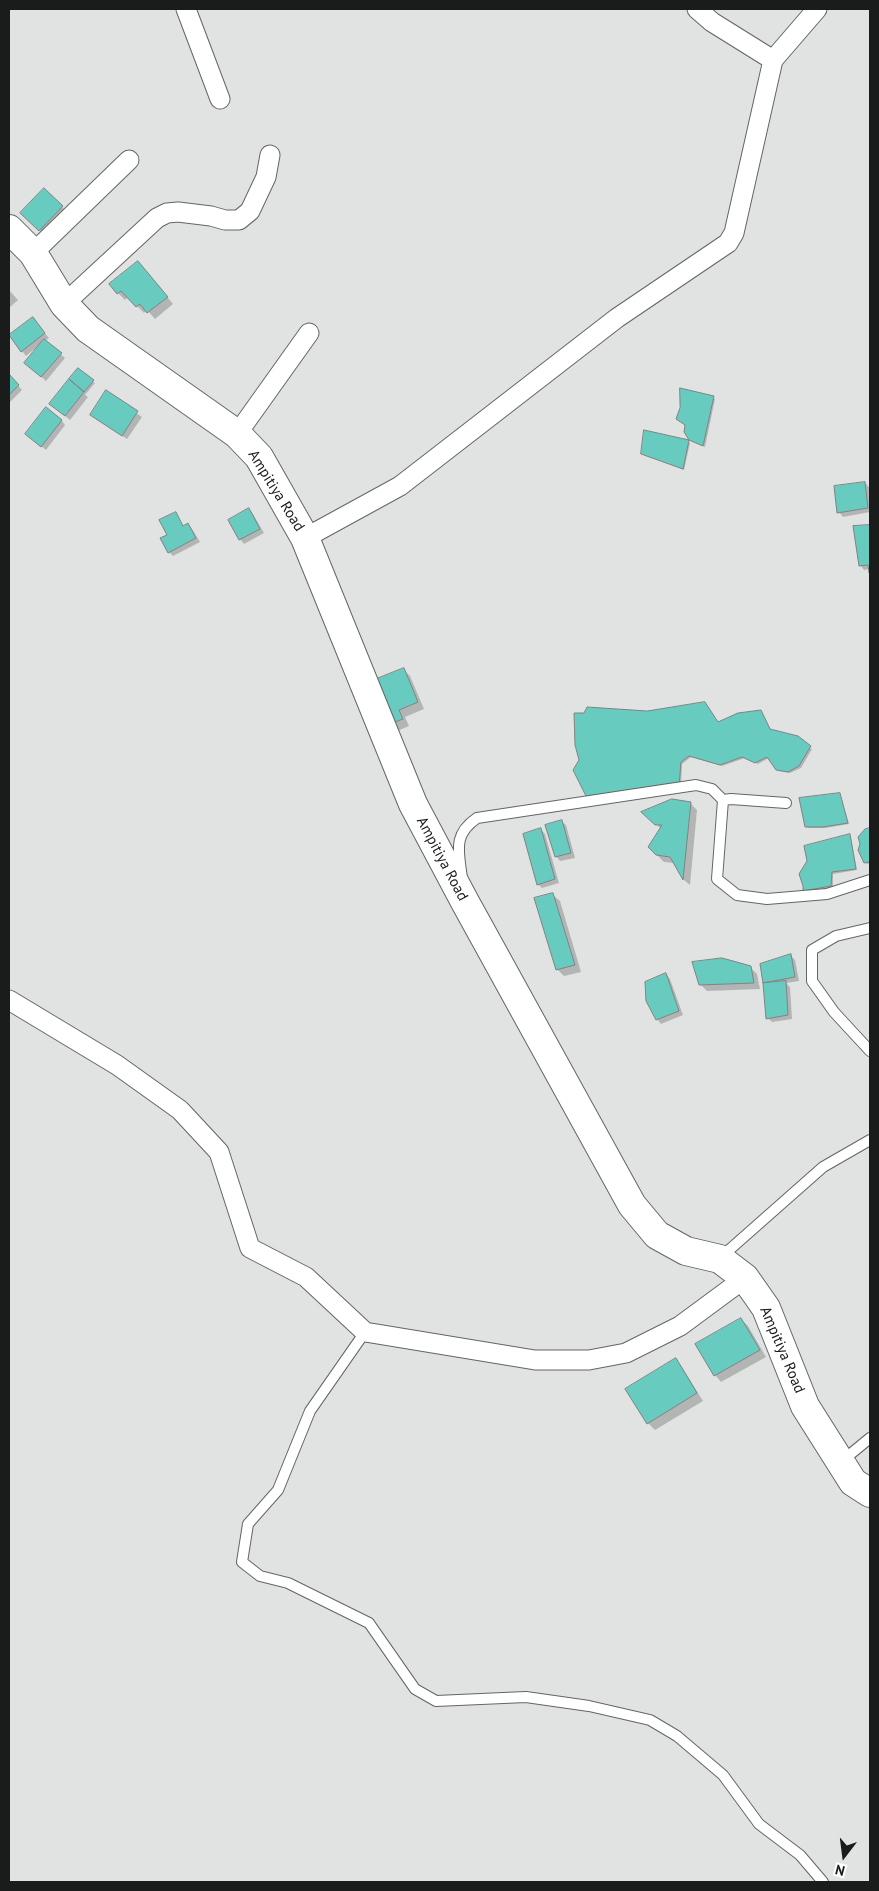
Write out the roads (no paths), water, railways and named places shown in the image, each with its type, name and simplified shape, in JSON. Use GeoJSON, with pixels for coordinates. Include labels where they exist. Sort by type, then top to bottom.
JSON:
{"type":"FeatureCollection","features":[{"type":"Feature","properties":{"kind":"main road","name":"Ampitiya Road"},"geometry":{"type":"LineString","coordinates":[[9,229],[33,253],[64,304],[88,329],[237,434],[259,457],[305,538],[414,804],[465,902],[632,1205],[656,1234],[686,1251],[720,1259],[745,1278],[766,1308],[805,1406],[853,1482],[870,1493]]}},
{"type":"Feature","properties":{"kind":"street"},"geometry":{"type":"LineString","coordinates":[[186,9],[220,99]]}},
{"type":"Feature","properties":{"kind":"street"},"geometry":{"type":"LineString","coordinates":[[697,9],[712,22],[773,60]]}},
{"type":"Feature","properties":{"kind":"street"},"geometry":{"type":"LineString","coordinates":[[305,538],[400,486],[617,318],[728,243],[734,233],[773,60],[817,9]]}},
{"type":"Feature","properties":{"kind":"street"},"geometry":{"type":"LineString","coordinates":[[64,304],[157,218],[167,213],[178,212],[211,216],[225,220],[238,220],[250,211],[266,177],[270,155]]}},
{"type":"Feature","properties":{"kind":"street"},"geometry":{"type":"LineString","coordinates":[[33,253],[129,160]]}},
{"type":"Feature","properties":{"kind":"street"},"geometry":{"type":"LineString","coordinates":[[237,434],[309,333]]}},
{"type":"Feature","properties":{"kind":"street"},"geometry":{"type":"LineString","coordinates":[[9,1000],[118,1065],[180,1110],[219,1152],[250,1248],[306,1277],[365,1332],[535,1360],[589,1360],[626,1353],[680,1326],[745,1278]]}},
{"type":"Feature","properties":{"kind":"lane"},"geometry":{"type":"LineString","coordinates":[[465,902],[459,840],[465,826],[477,818],[696,785],[712,789],[723,800],[717,879],[737,895],[766,899],[827,894],[870,880]]}},
{"type":"Feature","properties":{"kind":"lane"},"geometry":{"type":"LineString","coordinates":[[723,800],[731,798],[786,803]]}},
{"type":"Feature","properties":{"kind":"lane"},"geometry":{"type":"LineString","coordinates":[[870,928],[836,936],[812,950],[812,981],[834,1012],[870,1050]]}},
{"type":"Feature","properties":{"kind":"lane"},"geometry":{"type":"LineString","coordinates":[[720,1259],[721,1256],[823,1167],[870,1140]]}},
{"type":"Feature","properties":{"kind":"lane"},"geometry":{"type":"LineString","coordinates":[[365,1332],[310,1411],[278,1490],[248,1524],[242,1562],[260,1576],[288,1583],[369,1623],[415,1689],[436,1701],[526,1697],[589,1706],[650,1720],[677,1736],[723,1775],[759,1824],[800,1855],[823,1882]]}},
{"type":"Feature","properties":{"kind":"lane"},"geometry":{"type":"LineString","coordinates":[[841,1462],[870,1438]]}}]}
